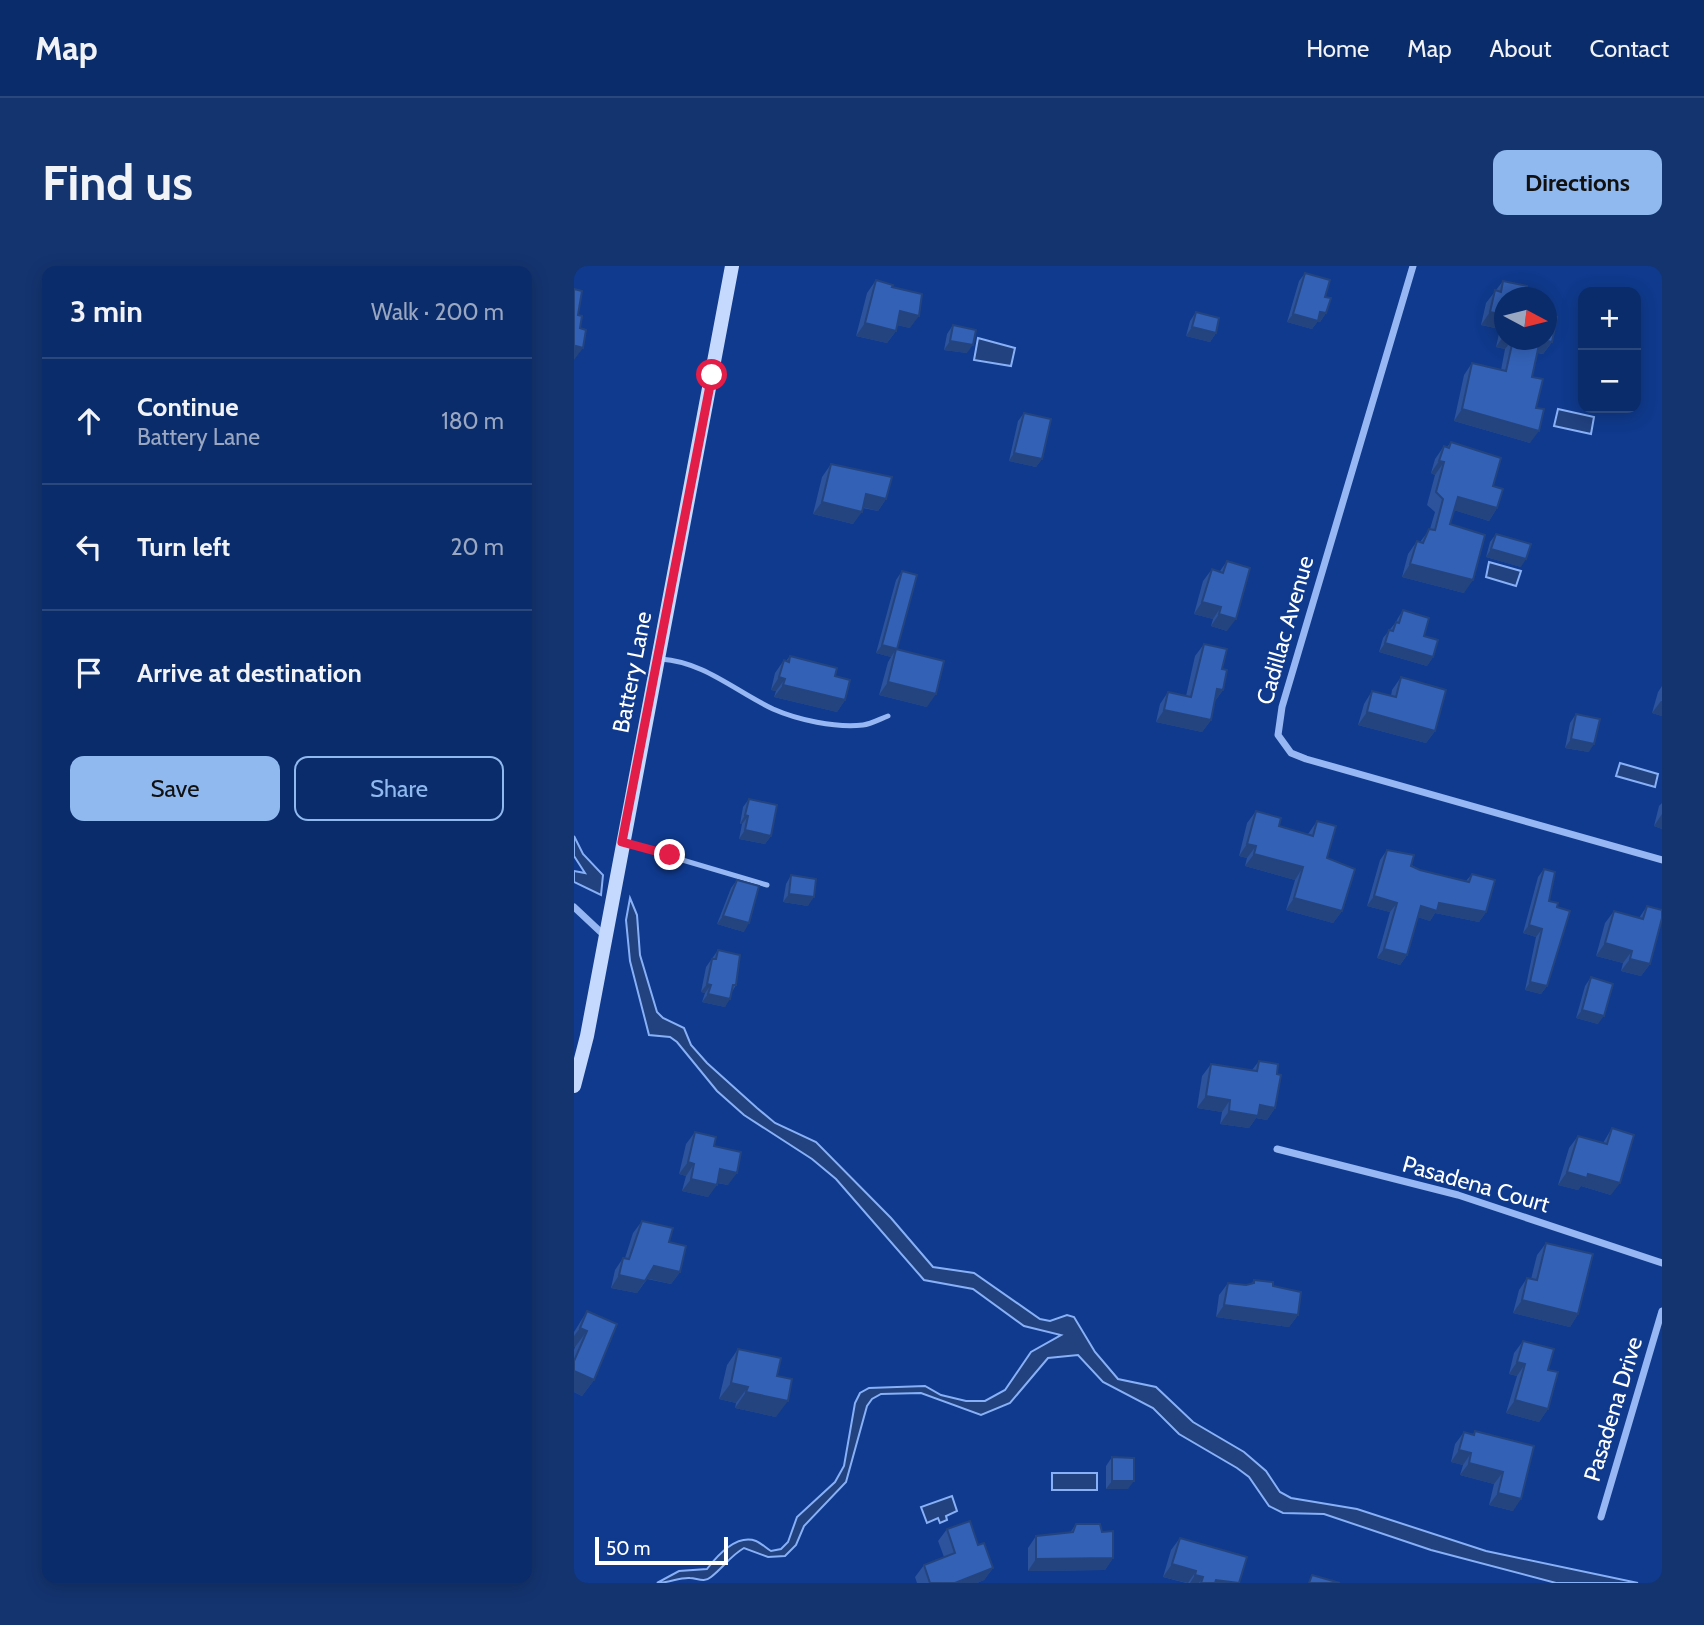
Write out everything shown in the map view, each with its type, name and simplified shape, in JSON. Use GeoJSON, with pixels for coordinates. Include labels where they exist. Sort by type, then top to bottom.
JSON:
{"type":"FeatureCollection","features":[{"type":"Feature","properties":{"kind":"main road","name":"Battery Lane"},"geometry":{"type":"LineString","coordinates":[[574,1086],[587,1036],[606,938],[732,266]]}},
{"type":"Feature","properties":{"kind":"street","name":"Cadillac Avenue"},"geometry":{"type":"LineString","coordinates":[[1413,266],[1282,707],[1278,735],[1291,752],[1306,759],[1662,860]]}},
{"type":"Feature","properties":{"kind":"street"},"geometry":{"type":"LineString","coordinates":[[574,907],[606,938]]}},
{"type":"Feature","properties":{"kind":"street","name":"Pasadena Court"},"geometry":{"type":"LineString","coordinates":[[1276,1149],[1458,1195],[1662,1262]]}},
{"type":"Feature","properties":{"kind":"street","name":"Pasadena Drive"},"geometry":{"type":"LineString","coordinates":[[1601,1517],[1662,1311]]}},
{"type":"Feature","properties":{"kind":"lane"},"geometry":{"type":"LineString","coordinates":[[657,658],[681,660],[722,678],[774,709],[824,723],[864,725],[888,716]]}},
{"type":"Feature","properties":{"kind":"lane"},"geometry":{"type":"LineString","coordinates":[[622,842],[767,885]]}},
{"type":"Feature","properties":{"kind":"water"},"geometry":{"type":"Polygon","coordinates":[[[978,338],[1015,348],[1011,366],[974,360],[978,338]]]}},
{"type":"Feature","properties":{"kind":"water"},"geometry":{"type":"Polygon","coordinates":[[[1558,409],[1594,417],[1591,434],[1554,426],[1558,409]]]}},
{"type":"Feature","properties":{"kind":"water"},"geometry":{"type":"Polygon","coordinates":[[[1489,562],[1521,571],[1516,586],[1486,577],[1489,562]]]}},
{"type":"Feature","properties":{"kind":"water"},"geometry":{"type":"Polygon","coordinates":[[[1620,763],[1658,774],[1655,787],[1616,776],[1620,763]]]}},
{"type":"Feature","properties":{"kind":"water"},"geometry":{"type":"Polygon","coordinates":[[[574,836],[583,854],[603,875],[601,895],[574,882],[574,871],[585,873],[574,856],[574,836]]]}},
{"type":"Feature","properties":{"kind":"water"},"geometry":{"type":"Polygon","coordinates":[[[630,898],[637,915],[640,955],[657,1012],[663,1018],[684,1028],[691,1045],[707,1063],[775,1123],[816,1142],[891,1218],[933,1267],[974,1273],[1040,1319],[1050,1321],[1067,1315],[1074,1317],[1095,1352],[1118,1379],[1156,1387],[1193,1422],[1244,1452],[1266,1471],[1280,1492],[1291,1498],[1357,1509],[1486,1551],[1638,1583],[1556,1583],[1431,1550],[1324,1514],[1283,1513],[1269,1506],[1249,1477],[1179,1434],[1153,1408],[1103,1382],[1078,1355],[1048,1358],[1010,1403],[981,1415],[921,1393],[881,1394],[867,1406],[846,1482],[804,1526],[796,1545],[785,1556],[768,1557],[744,1548],[708,1579],[686,1578],[657,1583],[679,1571],[707,1569],[722,1553],[742,1541],[756,1541],[771,1551],[781,1549],[788,1542],[797,1517],[835,1482],[844,1466],[855,1403],[860,1393],[869,1388],[925,1386],[941,1395],[966,1401],[985,1401],[1005,1390],[1031,1352],[1061,1335],[1024,1326],[973,1289],[924,1280],[836,1179],[812,1159],[744,1115],[717,1091],[677,1042],[670,1037],[649,1035],[630,961],[626,920],[630,898]]]}},
{"type":"Feature","properties":{"kind":"water"},"geometry":{"type":"Polygon","coordinates":[[[1052,1473],[1097,1473],[1097,1490],[1052,1490],[1052,1473]]]}},
{"type":"Feature","properties":{"kind":"water"},"geometry":{"type":"Polygon","coordinates":[[[952,1496],[957,1511],[946,1516],[947,1520],[940,1523],[938,1518],[927,1523],[921,1507],[952,1496]]]}},
{"type":"Feature","properties":{"kind":"building"},"geometry":{"type":"Polygon","coordinates":[[[1305,273],[1330,280],[1325,297],[1331,298],[1326,313],[1320,312],[1318,321],[1293,314],[1305,273]]]}},
{"type":"Feature","properties":{"kind":"building"},"geometry":{"type":"Polygon","coordinates":[[[876,280],[922,294],[919,316],[900,311],[896,331],[865,323],[876,280]]]}},
{"type":"Feature","properties":{"kind":"building"},"geometry":{"type":"Polygon","coordinates":[[[1503,281],[1527,286],[1527,287],[1502,287],[1503,281]]]}},
{"type":"Feature","properties":{"kind":"building"},"geometry":{"type":"Polygon","coordinates":[[[574,289],[582,291],[578,315],[582,316],[580,328],[586,330],[583,348],[576,346],[574,354],[574,289]]]}},
{"type":"Feature","properties":{"kind":"building"},"geometry":{"type":"Polygon","coordinates":[[[1494,294],[1494,313],[1490,312],[1494,294]]]}},
{"type":"Feature","properties":{"kind":"building"},"geometry":{"type":"Polygon","coordinates":[[[1196,312],[1219,318],[1216,333],[1192,327],[1196,312]]]}},
{"type":"Feature","properties":{"kind":"building"},"geometry":{"type":"Polygon","coordinates":[[[953,325],[976,330],[973,345],[950,341],[953,325]]]}},
{"type":"Feature","properties":{"kind":"building"},"geometry":{"type":"Polygon","coordinates":[[[1511,350],[1538,350],[1532,377],[1543,379],[1536,408],[1544,409],[1539,431],[1462,409],[1472,363],[1506,371],[1511,350]]]}},
{"type":"Feature","properties":{"kind":"building"},"geometry":{"type":"Polygon","coordinates":[[[1024,413],[1051,419],[1042,459],[1014,453],[1024,413]]]}},
{"type":"Feature","properties":{"kind":"building"},"geometry":{"type":"Polygon","coordinates":[[[1451,442],[1501,458],[1493,486],[1503,489],[1497,508],[1458,497],[1450,524],[1485,535],[1473,580],[1410,564],[1417,541],[1423,543],[1429,529],[1435,530],[1443,499],[1436,492],[1444,462],[1439,461],[1444,446],[1449,448],[1451,442]]]}},
{"type":"Feature","properties":{"kind":"building"},"geometry":{"type":"Polygon","coordinates":[[[831,464],[892,477],[886,499],[866,494],[862,512],[822,502],[831,464]]]}},
{"type":"Feature","properties":{"kind":"building"},"geometry":{"type":"Polygon","coordinates":[[[1496,534],[1531,544],[1526,559],[1491,549],[1496,534]]]}},
{"type":"Feature","properties":{"kind":"building"},"geometry":{"type":"Polygon","coordinates":[[[1227,561],[1250,568],[1236,619],[1219,614],[1221,607],[1202,602],[1212,569],[1223,573],[1227,561]]]}},
{"type":"Feature","properties":{"kind":"building"},"geometry":{"type":"Polygon","coordinates":[[[902,571],[917,575],[897,649],[882,645],[902,571]]]}},
{"type":"Feature","properties":{"kind":"building"},"geometry":{"type":"Polygon","coordinates":[[[1403,610],[1429,618],[1424,636],[1438,640],[1433,657],[1385,643],[1389,630],[1393,631],[1396,622],[1399,623],[1403,610]]]}},
{"type":"Feature","properties":{"kind":"building"},"geometry":{"type":"Polygon","coordinates":[[[1204,644],[1227,649],[1222,669],[1227,670],[1223,690],[1217,689],[1211,720],[1164,710],[1168,692],[1191,697],[1204,644]]]}},
{"type":"Feature","properties":{"kind":"building"},"geometry":{"type":"Polygon","coordinates":[[[896,649],[944,661],[936,694],[888,682],[896,649]]]}},
{"type":"Feature","properties":{"kind":"building"},"geometry":{"type":"Polygon","coordinates":[[[790,656],[837,668],[835,676],[850,680],[845,700],[783,685],[785,679],[779,677],[784,660],[789,662],[790,656]]]}},
{"type":"Feature","properties":{"kind":"building"},"geometry":{"type":"Polygon","coordinates":[[[1401,677],[1446,690],[1435,731],[1367,712],[1372,691],[1396,697],[1401,677]]]}},
{"type":"Feature","properties":{"kind":"building"},"geometry":{"type":"Polygon","coordinates":[[[1576,714],[1600,719],[1594,744],[1571,739],[1576,714]]]}},
{"type":"Feature","properties":{"kind":"building"},"geometry":{"type":"Polygon","coordinates":[[[749,799],[777,805],[771,836],[745,830],[749,799]]]}},
{"type":"Feature","properties":{"kind":"building"},"geometry":{"type":"Polygon","coordinates":[[[1256,811],[1281,818],[1279,826],[1313,836],[1317,821],[1336,826],[1327,858],[1355,869],[1342,911],[1294,898],[1303,867],[1254,854],[1256,846],[1247,844],[1256,811]]]}},
{"type":"Feature","properties":{"kind":"building"},"geometry":{"type":"Polygon","coordinates":[[[1387,850],[1414,855],[1411,866],[1420,870],[1469,882],[1472,874],[1495,880],[1486,912],[1439,903],[1437,911],[1421,906],[1407,955],[1384,949],[1397,903],[1374,896],[1387,850]]]}},
{"type":"Feature","properties":{"kind":"building"},"geometry":{"type":"Polygon","coordinates":[[[1544,869],[1555,872],[1549,901],[1570,911],[1547,986],[1530,982],[1542,929],[1529,925],[1544,869]]]}},
{"type":"Feature","properties":{"kind":"building"},"geometry":{"type":"Polygon","coordinates":[[[791,875],[816,879],[814,897],[789,894],[791,875]]]}},
{"type":"Feature","properties":{"kind":"building"},"geometry":{"type":"Polygon","coordinates":[[[737,880],[759,886],[749,923],[723,916],[737,880]]]}},
{"type":"Feature","properties":{"kind":"building"},"geometry":{"type":"Polygon","coordinates":[[[1647,906],[1662,910],[1650,964],[1630,959],[1632,951],[1605,943],[1614,911],[1643,919],[1647,906]]]}},
{"type":"Feature","properties":{"kind":"building"},"geometry":{"type":"Polygon","coordinates":[[[718,950],[740,955],[736,985],[733,985],[730,999],[708,994],[711,985],[707,984],[712,959],[716,959],[718,950]]]}},
{"type":"Feature","properties":{"kind":"building"},"geometry":{"type":"Polygon","coordinates":[[[1591,977],[1613,984],[1604,1016],[1582,1010],[1591,977]]]}},
{"type":"Feature","properties":{"kind":"building"},"geometry":{"type":"Polygon","coordinates":[[[1259,1061],[1278,1064],[1277,1074],[1281,1075],[1275,1108],[1260,1105],[1258,1116],[1229,1111],[1230,1100],[1206,1096],[1211,1064],[1257,1071],[1259,1061]]]}},
{"type":"Feature","properties":{"kind":"building"},"geometry":{"type":"Polygon","coordinates":[[[1612,1128],[1634,1135],[1620,1183],[1588,1174],[1587,1178],[1567,1172],[1578,1136],[1607,1144],[1612,1128]]]}},
{"type":"Feature","properties":{"kind":"building"},"geometry":{"type":"Polygon","coordinates":[[[695,1132],[716,1137],[714,1146],[741,1152],[737,1173],[720,1169],[717,1185],[691,1179],[694,1164],[688,1162],[695,1132]]]}},
{"type":"Feature","properties":{"kind":"building"},"geometry":{"type":"Polygon","coordinates":[[[642,1221],[673,1228],[669,1242],[686,1246],[680,1272],[654,1266],[645,1281],[619,1275],[623,1258],[629,1259],[642,1221]]]}},
{"type":"Feature","properties":{"kind":"building"},"geometry":{"type":"Polygon","coordinates":[[[1546,1243],[1593,1254],[1578,1314],[1522,1300],[1527,1278],[1537,1280],[1546,1243]]]}},
{"type":"Feature","properties":{"kind":"building"},"geometry":{"type":"Polygon","coordinates":[[[1254,1280],[1273,1282],[1273,1286],[1301,1292],[1298,1315],[1224,1305],[1228,1283],[1246,1285],[1254,1283],[1254,1280]]]}},
{"type":"Feature","properties":{"kind":"building"},"geometry":{"type":"Polygon","coordinates":[[[587,1311],[617,1324],[594,1380],[574,1371],[574,1361],[587,1331],[580,1328],[587,1311]]]}},
{"type":"Feature","properties":{"kind":"building"},"geometry":{"type":"Polygon","coordinates":[[[1523,1341],[1554,1349],[1548,1370],[1558,1372],[1548,1409],[1515,1400],[1525,1364],[1517,1362],[1523,1341]]]}},
{"type":"Feature","properties":{"kind":"building"},"geometry":{"type":"Polygon","coordinates":[[[738,1349],[781,1358],[777,1376],[792,1379],[788,1401],[746,1392],[748,1387],[731,1383],[738,1349]]]}},
{"type":"Feature","properties":{"kind":"building"},"geometry":{"type":"Polygon","coordinates":[[[1475,1431],[1534,1446],[1521,1499],[1498,1493],[1503,1472],[1469,1463],[1471,1453],[1459,1450],[1464,1432],[1474,1435],[1475,1431]]]}},
{"type":"Feature","properties":{"kind":"building"},"geometry":{"type":"Polygon","coordinates":[[[1112,1457],[1134,1458],[1134,1481],[1112,1481],[1112,1457]]]}},
{"type":"Feature","properties":{"kind":"building"},"geometry":{"type":"Polygon","coordinates":[[[970,1521],[978,1545],[984,1543],[993,1568],[955,1583],[930,1583],[924,1565],[955,1553],[947,1529],[970,1521]]]}},
{"type":"Feature","properties":{"kind":"building"},"geometry":{"type":"Polygon","coordinates":[[[1076,1524],[1100,1524],[1102,1532],[1113,1531],[1113,1558],[1036,1559],[1036,1536],[1073,1532],[1076,1524]]]}},
{"type":"Feature","properties":{"kind":"building"},"geometry":{"type":"Polygon","coordinates":[[[1180,1538],[1247,1557],[1239,1583],[1216,1580],[1215,1583],[1201,1583],[1203,1577],[1195,1575],[1196,1571],[1172,1564],[1180,1538]]]}},
{"type":"Feature","properties":{"kind":"building"},"geometry":{"type":"Polygon","coordinates":[[[1312,1575],[1340,1583],[1309,1583],[1312,1575]]]}},
{"type":"Feature","properties":{"kind":"route"},"geometry":{"type":"LineString","coordinates":[[670,855],[622,842],[712,375]]}}]}
